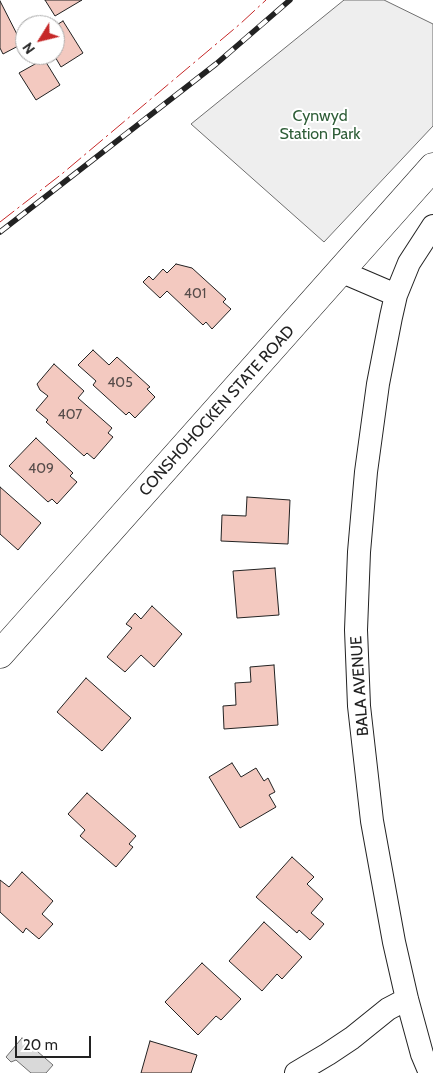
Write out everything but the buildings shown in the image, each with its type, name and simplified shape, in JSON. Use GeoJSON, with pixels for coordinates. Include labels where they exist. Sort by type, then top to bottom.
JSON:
{"type":"FeatureCollection","features":[{"type":"Feature","properties":{"kind":"main road","name":"CONSHOHOCKEN STATE ROAD"},"geometry":{"type":"LineString","coordinates":[[0,654],[433,167]]}},
{"type":"Feature","properties":{"kind":"street","name":"BALA AVENUE"},"geometry":{"type":"LineString","coordinates":[[430,1073],[422,1054],[407,999],[394,942],[372,821],[360,706],[356,630],[359,552],[366,472],[378,384],[396,295],[410,264],[433,226]]}},
{"type":"Feature","properties":{"kind":"street"},"geometry":{"type":"LineString","coordinates":[[340,271],[396,295]]}},
{"type":"Feature","properties":{"kind":"street"},"geometry":{"type":"LineString","coordinates":[[296,1073],[352,1038],[388,1008],[407,999]]}},
{"type":"Feature","properties":{"kind":"green space","name":"Cynwyd Station Park"},"geometry":{"type":"Polygon","coordinates":[[[344,0],[384,0],[433,24],[433,126],[324,242],[191,124],[344,0]]]}},
{"type":"Feature","properties":{"kind":"shaded area"},"geometry":{"type":"Polygon","coordinates":[[[22,1038],[53,1065],[46,1073],[31,1073],[16,1060],[11,1062],[6,1057],[22,1038]]]}},
{"type":"Feature","properties":{"kind":"railway"},"geometry":{"type":"LineString","coordinates":[[0,232],[216,64],[290,0]]}},
{"type":"Feature","properties":{"kind":"power"},"geometry":{"type":"LineString","coordinates":[[0,222],[63,173],[266,0]]}}]}
